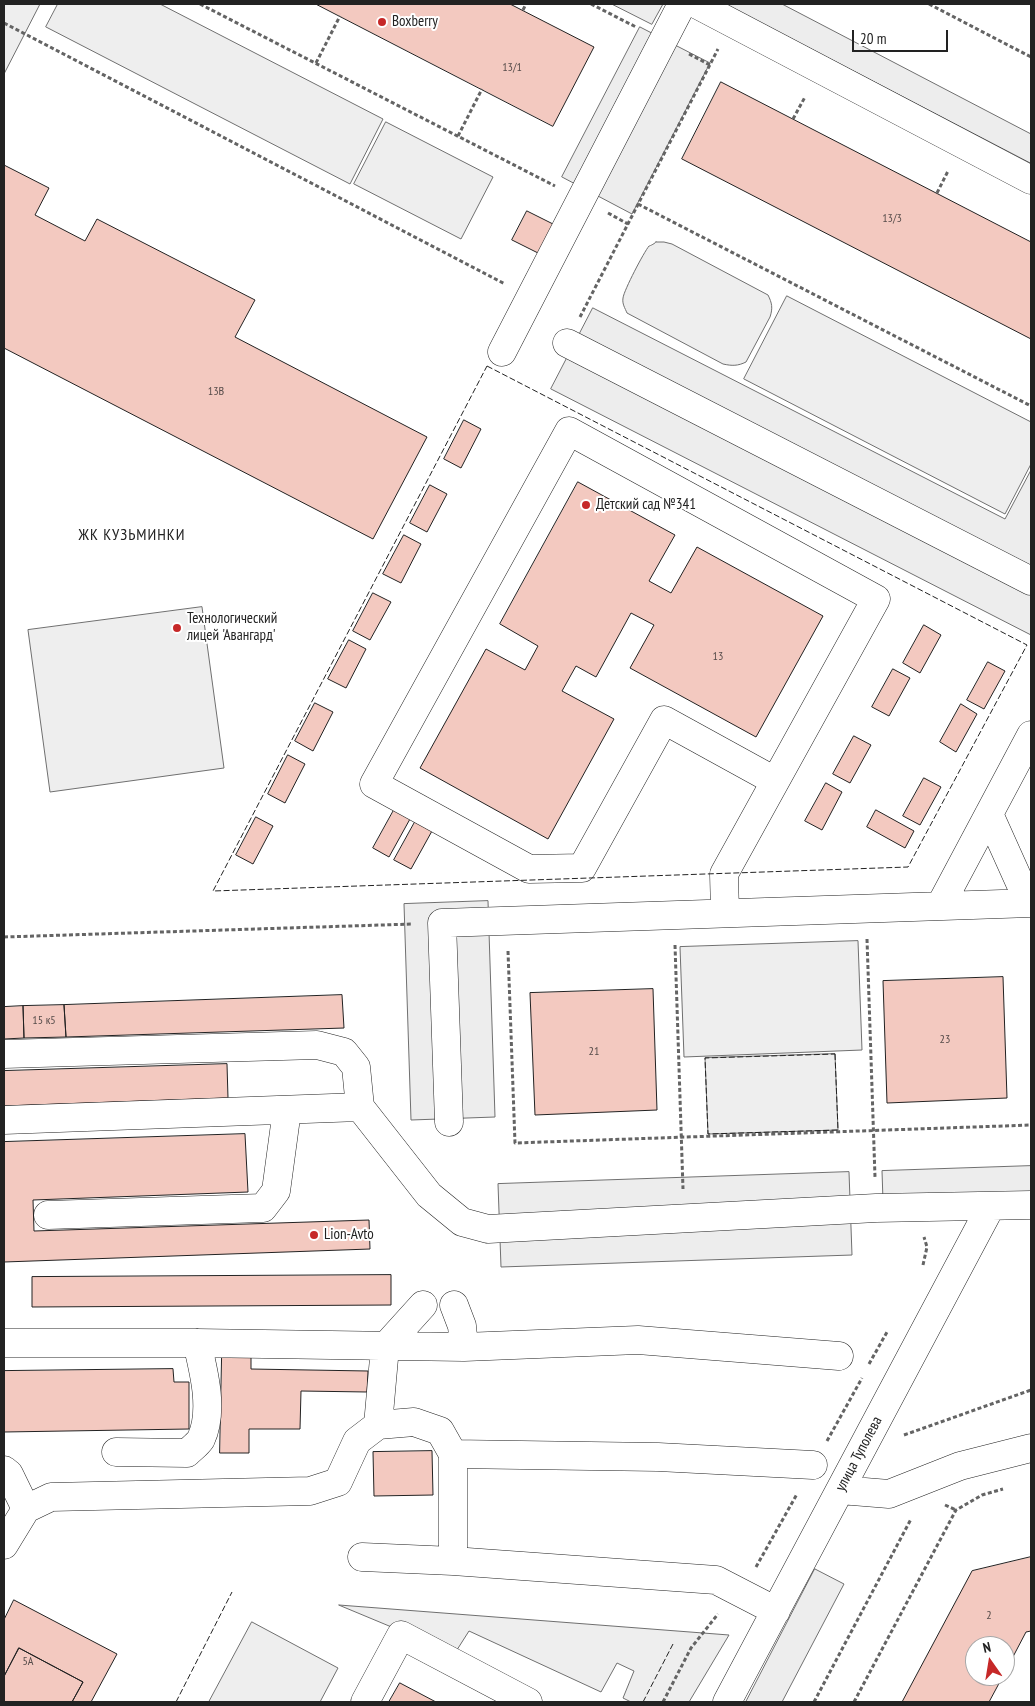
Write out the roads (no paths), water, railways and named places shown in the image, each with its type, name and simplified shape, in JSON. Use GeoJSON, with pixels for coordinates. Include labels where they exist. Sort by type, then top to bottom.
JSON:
{"type":"FeatureCollection","features":[{"type":"Feature","properties":{"kind":"street"},"geometry":{"type":"LineString","coordinates":[[502,352],[682,4]]}},
{"type":"Feature","properties":{"kind":"street"},"geometry":{"type":"LineString","coordinates":[[696,4],[1031,180]]}},
{"type":"Feature","properties":{"kind":"street"},"geometry":{"type":"LineString","coordinates":[[567,343],[1031,581]]}},
{"type":"Feature","properties":{"kind":"street"},"geometry":{"type":"LineString","coordinates":[[725,913],[724,874],[876,599],[569,431],[374,784],[530,869],[582,868],[664,720],[775,781]]}},
{"type":"Feature","properties":{"kind":"street"},"geometry":{"type":"LineString","coordinates":[[940,906],[1031,735]]}},
{"type":"Feature","properties":{"kind":"street"},"geometry":{"type":"LineString","coordinates":[[449,1122],[442,923],[1030,903],[989,814]]}},
{"type":"Feature","properties":{"kind":"street"},"geometry":{"type":"LineString","coordinates":[[4,1054],[317,1045],[344,1052],[356,1067],[360,1108],[429,1195],[462,1222],[488,1229],[876,1208],[1031,1205]]}},
{"type":"Feature","properties":{"kind":"street"},"geometry":{"type":"LineString","coordinates":[[4,1120],[360,1108]]}},
{"type":"Feature","properties":{"kind":"street"},"geometry":{"type":"LineString","coordinates":[[48,1216],[263,1208],[276,1191],[287,1110]]}},
{"type":"Feature","properties":{"kind":"street","name":"улица Туполева"},"geometry":{"type":"LineString","coordinates":[[727,1702],[991,1206]]}},
{"type":"Feature","properties":{"kind":"street"},"geometry":{"type":"LineString","coordinates":[[378,1426],[385,1347],[423,1305]]}},
{"type":"Feature","properties":{"kind":"street"},"geometry":{"type":"LineString","coordinates":[[454,1305],[462,1326],[464,1347]]}},
{"type":"Feature","properties":{"kind":"street"},"geometry":{"type":"LineString","coordinates":[[4,1343],[197,1343],[464,1347],[638,1340],[839,1356]]}},
{"type":"Feature","properties":{"kind":"street"},"geometry":{"type":"LineString","coordinates":[[116,1452],[187,1453],[200,1440],[207,1412],[205,1375],[197,1343]]}},
{"type":"Feature","properties":{"kind":"street"},"geometry":{"type":"LineString","coordinates":[[4,1545],[26,1509],[51,1497],[310,1491],[338,1482],[357,1441],[378,1426],[414,1422],[440,1432],[453,1454],[453,1561]]}},
{"type":"Feature","properties":{"kind":"street"},"geometry":{"type":"LineString","coordinates":[[840,1490],[889,1494],[960,1466],[1031,1448]]}},
{"type":"Feature","properties":{"kind":"street"},"geometry":{"type":"LineString","coordinates":[[453,1454],[658,1457],[820,1454]]}},
{"type":"Feature","properties":{"kind":"street"},"geometry":{"type":"LineString","coordinates":[[4,1470],[10,1474],[26,1509]]}},
{"type":"Feature","properties":{"kind":"street"},"geometry":{"type":"LineString","coordinates":[[362,1557],[453,1561],[716,1580],[776,1611]]}},
{"type":"Feature","properties":{"kind":"street"},"geometry":{"type":"LineString","coordinates":[[365,1702],[401,1635],[528,1702]]}},
{"type":"Feature","properties":{"kind":"place","name":"Boxberry"},"geometry":{"type":"Point","coordinates":[382,22]}},
{"type":"Feature","properties":{"kind":"place","name":"Детский сад №341"},"geometry":{"type":"Point","coordinates":[586,505]}},
{"type":"Feature","properties":{"kind":"place","name":"Технологический лицей 'Авангард'"},"geometry":{"type":"Point","coordinates":[177,628]}},
{"type":"Feature","properties":{"kind":"place","name":"Lion-Avto"},"geometry":{"type":"Point","coordinates":[314,1235]}},
{"type":"Feature","properties":{"kind":"district","name":"ЖК КУЗЬМИНКИ"},"geometry":{"type":"Point","coordinates":[132,535]}}]}
